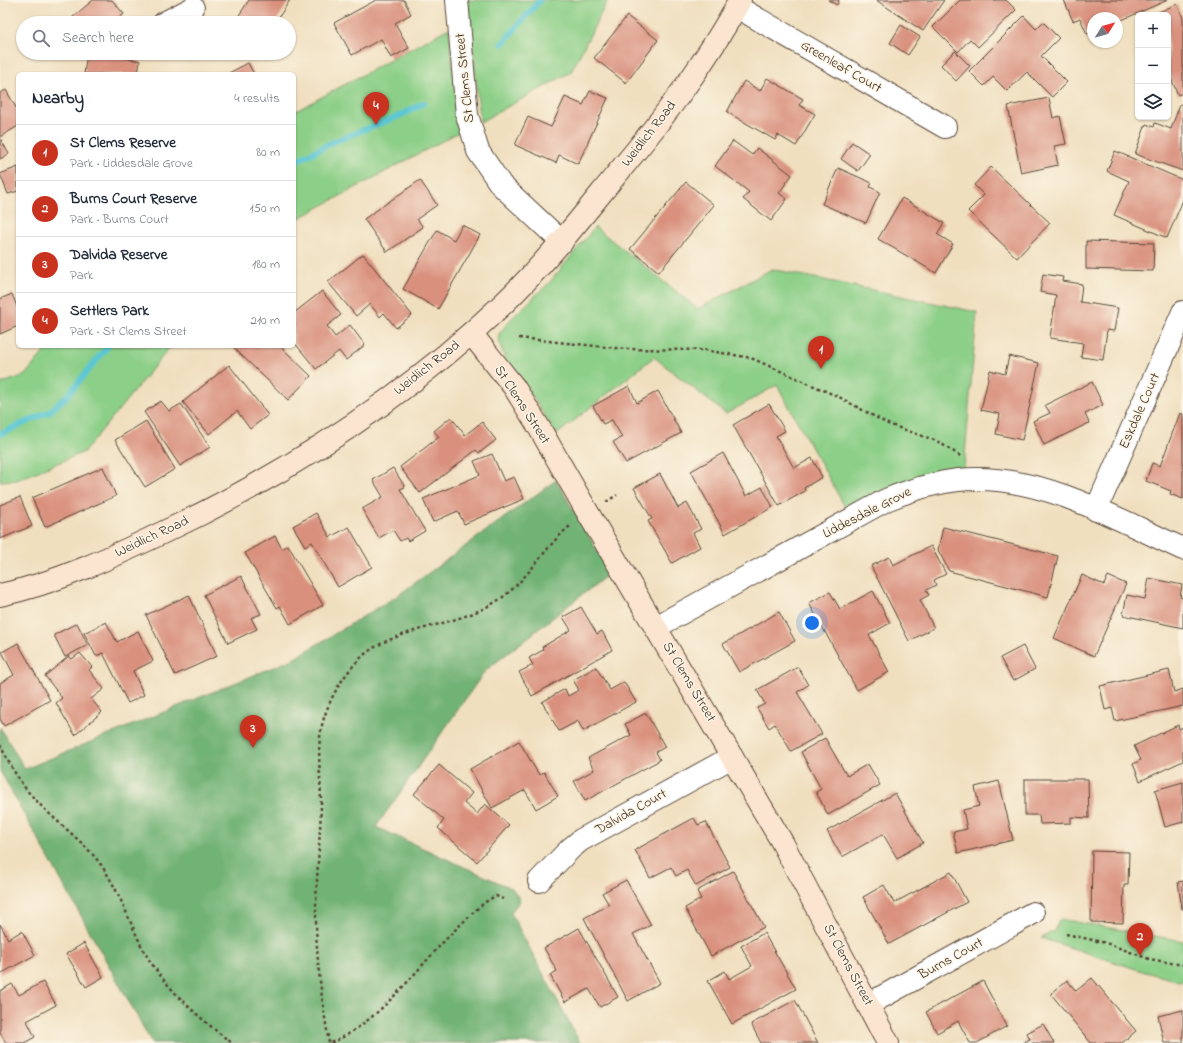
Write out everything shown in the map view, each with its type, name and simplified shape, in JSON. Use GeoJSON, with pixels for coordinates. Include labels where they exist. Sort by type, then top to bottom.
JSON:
{"type":"FeatureCollection","features":[{"type":"Feature","properties":{"kind":"street","name":"St Clems Street"},"geometry":{"type":"LineString","coordinates":[[457,0],[468,116],[476,145],[485,163],[501,186],[562,242]]}},
{"type":"Feature","properties":{"kind":"street","name":"Weidlich Road"},"geometry":{"type":"LineString","coordinates":[[0,595],[49,580],[95,563],[178,526],[248,489],[334,438],[408,384],[471,333],[504,303],[562,242],[675,101],[708,54],[739,3]]}},
{"type":"Feature","properties":{"kind":"street","name":"Greenleaf Court"},"geometry":{"type":"LineString","coordinates":[[739,3],[945,127]]}},
{"type":"Feature","properties":{"kind":"street","name":"Eskdale Court"},"geometry":{"type":"LineString","coordinates":[[1096,510],[1183,312]]}},
{"type":"Feature","properties":{"kind":"street","name":"St Clems Street"},"geometry":{"type":"LineString","coordinates":[[471,333],[514,388],[532,415],[782,842],[869,1004],[888,1043]]}},
{"type":"Feature","properties":{"kind":"street","name":"Liddesdale Grove"},"geometry":{"type":"LineString","coordinates":[[656,627],[886,500],[924,487],[976,479],[1013,481],[1030,485],[1096,510],[1183,549]]}},
{"type":"Feature","properties":{"kind":"street","name":"Dalvida Court"},"geometry":{"type":"LineString","coordinates":[[540,881],[570,849],[581,840],[732,757]]}},
{"type":"Feature","properties":{"kind":"street","name":"Burns Court"},"geometry":{"type":"LineString","coordinates":[[869,1004],[1033,914]]}},
{"type":"Feature","properties":{"kind":"path"},"geometry":{"type":"LineString","coordinates":[[519,338],[625,349],[705,350],[751,358],[839,397],[888,424],[946,446],[968,462],[974,470],[976,479]]}},
{"type":"Feature","properties":{"kind":"path"},"geometry":{"type":"LineString","coordinates":[[503,899],[496,896],[484,904],[444,941],[383,1007],[362,1025],[330,1043],[319,970],[316,895],[321,804],[320,746],[325,715],[333,698],[352,668],[373,648],[402,636],[481,610],[506,595],[521,583],[565,530],[588,513],[617,495]]}},
{"type":"Feature","properties":{"kind":"path"},"geometry":{"type":"LineString","coordinates":[[0,745],[22,784],[30,795],[76,838],[99,863],[116,890],[140,943],[155,968],[173,990],[232,1043]]}},
{"type":"Feature","properties":{"kind":"path"},"geometry":{"type":"LineString","coordinates":[[1066,934],[1072,934],[1112,945],[1149,959],[1183,965]]}},
{"type":"Feature","properties":{"kind":"green space"},"geometry":{"type":"Polygon","coordinates":[[[468,0],[608,0],[571,72],[480,122],[468,0]]]}},
{"type":"Feature","properties":{"kind":"green space"},"geometry":{"type":"Polygon","coordinates":[[[449,28],[459,132],[296,220],[296,111],[449,28]]]}},
{"type":"Feature","properties":{"kind":"green space"},"geometry":{"type":"Polygon","coordinates":[[[595,227],[698,309],[772,269],[977,312],[964,468],[947,470],[917,477],[875,494],[846,509],[777,385],[726,414],[654,357],[556,435],[537,403],[505,359],[499,342],[499,334],[510,320],[549,283],[595,227]]]}},
{"type":"Feature","properties":{"kind":"green space"},"geometry":{"type":"Polygon","coordinates":[[[47,348],[169,348],[84,452],[17,480],[0,481],[0,384],[25,375],[47,348]]]}},
{"type":"Feature","properties":{"kind":"green space"},"geometry":{"type":"Polygon","coordinates":[[[556,480],[610,573],[485,671],[376,827],[513,889],[520,900],[511,913],[580,1043],[152,1043],[0,771],[0,727],[25,769],[293,659],[397,596],[556,480]]]}},
{"type":"Feature","properties":{"kind":"green space"},"geometry":{"type":"Polygon","coordinates":[[[1060,919],[1183,941],[1183,982],[1145,972],[1041,938],[1054,931],[1060,919]]]}},
{"type":"Feature","properties":{"kind":"building"},"geometry":{"type":"Polygon","coordinates":[[[93,0],[112,0],[124,14],[122,16],[74,16],[93,0]]]}},
{"type":"Feature","properties":{"kind":"building"},"geometry":{"type":"Polygon","coordinates":[[[249,0],[290,0],[280,16],[239,16],[249,0]]]}},
{"type":"Feature","properties":{"kind":"building"},"geometry":{"type":"Polygon","coordinates":[[[376,0],[404,0],[411,14],[395,23],[409,48],[391,58],[381,39],[352,55],[334,23],[376,0]]]}},
{"type":"Feature","properties":{"kind":"building"},"geometry":{"type":"Polygon","coordinates":[[[828,0],[839,0],[837,5],[828,0]]]}},
{"type":"Feature","properties":{"kind":"building"},"geometry":{"type":"Polygon","coordinates":[[[876,0],[944,0],[923,31],[876,0]]]}},
{"type":"Feature","properties":{"kind":"building"},"geometry":{"type":"Polygon","coordinates":[[[960,0],[1006,0],[1016,10],[978,47],[970,39],[958,52],[933,27],[960,0]]]}},
{"type":"Feature","properties":{"kind":"building"},"geometry":{"type":"Polygon","coordinates":[[[1064,0],[1168,0],[1140,12],[1135,12],[1135,14],[1123,19],[1123,12],[1087,12],[1087,34],[1080,18],[1073,21],[1064,0]]]}},
{"type":"Feature","properties":{"kind":"building"},"geometry":{"type":"Polygon","coordinates":[[[1177,4],[1183,18],[1183,93],[1178,95],[1171,78],[1171,12],[1159,12],[1177,4]]]}},
{"type":"Feature","properties":{"kind":"building"},"geometry":{"type":"Polygon","coordinates":[[[627,16],[658,40],[626,83],[594,58],[627,16]]]}},
{"type":"Feature","properties":{"kind":"building"},"geometry":{"type":"Polygon","coordinates":[[[1024,16],[1036,29],[1043,22],[1059,38],[1041,56],[1067,82],[1052,97],[1027,72],[1007,91],[993,77],[984,86],[969,71],[1024,16]]]}},
{"type":"Feature","properties":{"kind":"building"},"geometry":{"type":"Polygon","coordinates":[[[901,25],[920,37],[908,55],[890,43],[901,25]]]}},
{"type":"Feature","properties":{"kind":"building"},"geometry":{"type":"Polygon","coordinates":[[[955,51],[970,66],[956,81],[941,65],[955,51]]]}},
{"type":"Feature","properties":{"kind":"building"},"geometry":{"type":"Polygon","coordinates":[[[86,60],[140,61],[138,72],[84,72],[86,60]]]}},
{"type":"Feature","properties":{"kind":"building"},"geometry":{"type":"Polygon","coordinates":[[[248,63],[253,72],[231,72],[248,63]]]}},
{"type":"Feature","properties":{"kind":"building"},"geometry":{"type":"Polygon","coordinates":[[[767,78],[803,99],[799,105],[815,114],[796,146],[778,135],[775,140],[727,112],[744,81],[760,91],[767,78]]]}},
{"type":"Feature","properties":{"kind":"building"},"geometry":{"type":"Polygon","coordinates":[[[6,90],[16,108],[16,127],[0,137],[0,93],[6,90]]]}},
{"type":"Feature","properties":{"kind":"building"},"geometry":{"type":"Polygon","coordinates":[[[590,91],[608,98],[578,164],[559,155],[556,163],[515,145],[528,117],[551,127],[565,97],[583,105],[590,91]]]}},
{"type":"Feature","properties":{"kind":"building"},"geometry":{"type":"Polygon","coordinates":[[[1049,98],[1053,118],[1060,116],[1066,144],[1054,146],[1058,165],[1021,173],[1008,106],[1049,98]]]}},
{"type":"Feature","properties":{"kind":"building"},"geometry":{"type":"Polygon","coordinates":[[[1180,104],[1183,105],[1183,171],[1135,154],[1146,124],[1154,127],[1155,123],[1171,129],[1180,104]]]}},
{"type":"Feature","properties":{"kind":"building"},"geometry":{"type":"Polygon","coordinates":[[[0,138],[9,154],[0,159],[0,138]]]}},
{"type":"Feature","properties":{"kind":"building"},"geometry":{"type":"Polygon","coordinates":[[[733,141],[752,155],[757,148],[792,175],[779,193],[787,199],[771,221],[743,199],[749,192],[715,166],[733,141]]]}},
{"type":"Feature","properties":{"kind":"building"},"geometry":{"type":"Polygon","coordinates":[[[852,142],[870,154],[858,171],[841,159],[852,142]]]}},
{"type":"Feature","properties":{"kind":"building"},"geometry":{"type":"Polygon","coordinates":[[[1115,151],[1183,180],[1183,200],[1167,238],[1114,215],[1129,181],[1107,171],[1115,151]]]}},
{"type":"Feature","properties":{"kind":"building"},"geometry":{"type":"Polygon","coordinates":[[[991,167],[1050,223],[1017,258],[968,211],[984,195],[974,185],[991,167]]]}},
{"type":"Feature","properties":{"kind":"building"},"geometry":{"type":"Polygon","coordinates":[[[16,168],[16,192],[8,194],[0,174],[16,168]]]}},
{"type":"Feature","properties":{"kind":"building"},"geometry":{"type":"Polygon","coordinates":[[[838,168],[872,183],[870,187],[880,192],[866,223],[822,204],[838,168]]]}},
{"type":"Feature","properties":{"kind":"building"},"geometry":{"type":"Polygon","coordinates":[[[420,180],[437,205],[417,219],[423,227],[387,252],[364,219],[420,180]]]}},
{"type":"Feature","properties":{"kind":"building"},"geometry":{"type":"Polygon","coordinates":[[[686,182],[714,205],[659,272],[630,249],[686,182]]]}},
{"type":"Feature","properties":{"kind":"building"},"geometry":{"type":"Polygon","coordinates":[[[902,198],[944,223],[937,234],[953,244],[936,273],[878,239],[902,198]]]}},
{"type":"Feature","properties":{"kind":"building"},"geometry":{"type":"Polygon","coordinates":[[[462,225],[480,235],[438,309],[403,289],[437,230],[454,240],[462,225]]]}},
{"type":"Feature","properties":{"kind":"building"},"geometry":{"type":"Polygon","coordinates":[[[1086,241],[1154,243],[1153,271],[1086,269],[1086,241]]]}},
{"type":"Feature","properties":{"kind":"building"},"geometry":{"type":"Polygon","coordinates":[[[363,254],[412,315],[396,328],[384,313],[380,317],[370,304],[356,316],[328,282],[363,254]]]}},
{"type":"Feature","properties":{"kind":"building"},"geometry":{"type":"Polygon","coordinates":[[[1043,274],[1063,277],[1062,281],[1082,284],[1080,302],[1118,308],[1114,331],[1107,330],[1103,360],[1081,357],[1083,343],[1050,338],[1056,295],[1040,292],[1043,274]]]}},
{"type":"Feature","properties":{"kind":"building"},"geometry":{"type":"Polygon","coordinates":[[[322,291],[341,315],[327,326],[335,337],[350,325],[365,345],[346,360],[339,351],[316,369],[296,344],[296,311],[322,291]]]}},
{"type":"Feature","properties":{"kind":"building"},"geometry":{"type":"Polygon","coordinates":[[[12,294],[16,304],[16,327],[0,334],[0,299],[12,294]]]}},
{"type":"Feature","properties":{"kind":"building"},"geometry":{"type":"Polygon","coordinates":[[[234,348],[282,348],[311,376],[288,400],[234,348]]]}},
{"type":"Feature","properties":{"kind":"building"},"geometry":{"type":"Polygon","coordinates":[[[1009,356],[1039,363],[1022,440],[996,434],[1000,414],[981,410],[990,370],[1005,374],[1009,356]]]}},
{"type":"Feature","properties":{"kind":"building"},"geometry":{"type":"Polygon","coordinates":[[[229,365],[268,415],[250,429],[237,411],[209,434],[183,402],[229,365]]]}},
{"type":"Feature","properties":{"kind":"building"},"geometry":{"type":"Polygon","coordinates":[[[1092,382],[1103,405],[1085,414],[1089,423],[1044,445],[1033,421],[1050,413],[1045,405],[1092,382]]]}},
{"type":"Feature","properties":{"kind":"building"},"geometry":{"type":"Polygon","coordinates":[[[629,386],[637,403],[658,391],[681,433],[626,463],[613,442],[622,437],[612,420],[603,424],[593,406],[629,386]]]}},
{"type":"Feature","properties":{"kind":"building"},"geometry":{"type":"Polygon","coordinates":[[[161,401],[169,411],[181,404],[210,447],[180,466],[144,412],[161,401]]]}},
{"type":"Feature","properties":{"kind":"building"},"geometry":{"type":"Polygon","coordinates":[[[769,404],[785,431],[776,436],[794,468],[812,458],[822,477],[804,488],[805,491],[779,506],[733,425],[769,404]]]}},
{"type":"Feature","properties":{"kind":"building"},"geometry":{"type":"Polygon","coordinates":[[[1180,413],[1183,414],[1183,499],[1170,494],[1171,491],[1146,481],[1152,463],[1160,466],[1180,413]]]}},
{"type":"Feature","properties":{"kind":"building"},"geometry":{"type":"Polygon","coordinates":[[[451,417],[465,435],[482,422],[496,440],[479,453],[476,450],[420,493],[400,467],[439,437],[434,431],[451,417]]]}},
{"type":"Feature","properties":{"kind":"building"},"geometry":{"type":"Polygon","coordinates":[[[146,421],[175,469],[145,487],[115,440],[146,421]]]}},
{"type":"Feature","properties":{"kind":"building"},"geometry":{"type":"Polygon","coordinates":[[[723,453],[746,496],[762,487],[773,507],[725,534],[691,471],[723,453]]]}},
{"type":"Feature","properties":{"kind":"building"},"geometry":{"type":"Polygon","coordinates":[[[492,454],[504,481],[514,477],[524,499],[464,524],[458,511],[433,522],[423,499],[480,475],[474,461],[492,454]]]}},
{"type":"Feature","properties":{"kind":"building"},"geometry":{"type":"Polygon","coordinates":[[[103,467],[116,496],[45,527],[32,498],[103,467]]]}},
{"type":"Feature","properties":{"kind":"building"},"geometry":{"type":"Polygon","coordinates":[[[393,468],[405,487],[400,489],[425,531],[408,541],[406,538],[400,541],[393,530],[379,538],[362,509],[383,497],[373,480],[393,468]]]}},
{"type":"Feature","properties":{"kind":"building"},"geometry":{"type":"Polygon","coordinates":[[[660,474],[678,508],[687,503],[701,529],[693,533],[700,547],[672,563],[648,521],[652,519],[634,488],[660,474]]]}},
{"type":"Feature","properties":{"kind":"building"},"geometry":{"type":"Polygon","coordinates":[[[20,497],[32,526],[0,539],[0,505],[20,497]]]}},
{"type":"Feature","properties":{"kind":"building"},"geometry":{"type":"Polygon","coordinates":[[[316,513],[330,537],[349,527],[372,567],[338,587],[312,542],[305,546],[293,526],[316,513]]]}},
{"type":"Feature","properties":{"kind":"building"},"geometry":{"type":"Polygon","coordinates":[[[943,527],[1058,556],[1048,597],[949,571],[938,550],[943,527]]]}},
{"type":"Feature","properties":{"kind":"building"},"geometry":{"type":"Polygon","coordinates":[[[275,536],[282,549],[288,545],[323,605],[290,624],[280,606],[277,608],[245,553],[275,536]]]}},
{"type":"Feature","properties":{"kind":"building"},"geometry":{"type":"Polygon","coordinates":[[[931,546],[946,574],[934,580],[936,585],[926,590],[929,595],[920,600],[934,628],[909,641],[871,566],[889,557],[893,565],[931,546]]]}},
{"type":"Feature","properties":{"kind":"building"},"geometry":{"type":"Polygon","coordinates":[[[1082,575],[1104,585],[1108,576],[1126,584],[1094,656],[1054,638],[1082,575]]]}},
{"type":"Feature","properties":{"kind":"building"},"geometry":{"type":"Polygon","coordinates":[[[241,576],[261,614],[251,618],[257,629],[228,643],[204,595],[241,576]]]}},
{"type":"Feature","properties":{"kind":"building"},"geometry":{"type":"Polygon","coordinates":[[[1149,578],[1182,585],[1180,597],[1183,598],[1183,628],[1123,615],[1127,595],[1145,599],[1149,578]]]}},
{"type":"Feature","properties":{"kind":"building"},"geometry":{"type":"Polygon","coordinates":[[[873,591],[890,623],[869,635],[889,672],[857,690],[809,603],[830,592],[840,609],[873,591]]]}},
{"type":"Feature","properties":{"kind":"building"},"geometry":{"type":"Polygon","coordinates":[[[189,595],[217,656],[175,675],[146,615],[189,595]]]}},
{"type":"Feature","properties":{"kind":"building"},"geometry":{"type":"Polygon","coordinates":[[[581,607],[597,634],[602,631],[612,650],[532,696],[519,672],[533,665],[529,658],[543,650],[542,647],[571,630],[563,617],[581,607]]]}},
{"type":"Feature","properties":{"kind":"building"},"geometry":{"type":"Polygon","coordinates":[[[779,612],[795,641],[739,672],[723,644],[779,612]]]}},
{"type":"Feature","properties":{"kind":"building"},"geometry":{"type":"Polygon","coordinates":[[[106,622],[117,642],[138,631],[153,661],[133,671],[144,695],[128,703],[103,653],[96,656],[84,633],[106,622]]]}},
{"type":"Feature","properties":{"kind":"building"},"geometry":{"type":"Polygon","coordinates":[[[77,623],[88,645],[65,657],[54,635],[77,623]]]}},
{"type":"Feature","properties":{"kind":"building"},"geometry":{"type":"Polygon","coordinates":[[[18,643],[50,700],[4,726],[0,719],[0,683],[14,675],[2,652],[18,643]]]}},
{"type":"Feature","properties":{"kind":"building"},"geometry":{"type":"Polygon","coordinates":[[[1023,646],[1035,669],[1013,681],[1000,658],[1023,646]]]}},
{"type":"Feature","properties":{"kind":"building"},"geometry":{"type":"Polygon","coordinates":[[[80,653],[92,667],[89,670],[104,689],[91,699],[102,712],[75,735],[56,703],[62,698],[45,676],[69,656],[72,659],[80,653]]]}},
{"type":"Feature","properties":{"kind":"building"},"geometry":{"type":"Polygon","coordinates":[[[596,667],[610,690],[624,682],[636,702],[583,731],[578,721],[559,731],[542,702],[565,689],[568,696],[579,690],[573,680],[596,667]]]}},
{"type":"Feature","properties":{"kind":"building"},"geometry":{"type":"Polygon","coordinates":[[[798,667],[808,685],[797,692],[822,734],[791,751],[775,724],[769,728],[757,708],[765,704],[757,690],[798,667]]]}},
{"type":"Feature","properties":{"kind":"building"},"geometry":{"type":"Polygon","coordinates":[[[1169,670],[1174,692],[1183,689],[1183,706],[1115,721],[1112,708],[1105,710],[1100,686],[1169,670]]]}},
{"type":"Feature","properties":{"kind":"building"},"geometry":{"type":"Polygon","coordinates":[[[646,713],[665,747],[656,752],[660,760],[585,801],[574,781],[594,770],[588,758],[631,735],[625,724],[646,713]]]}},
{"type":"Feature","properties":{"kind":"building"},"geometry":{"type":"Polygon","coordinates":[[[1178,725],[1179,729],[1183,727],[1183,761],[1140,781],[1133,764],[1141,760],[1134,746],[1178,725]]]}},
{"type":"Feature","properties":{"kind":"building"},"geometry":{"type":"Polygon","coordinates":[[[825,738],[847,776],[868,764],[880,785],[828,815],[816,792],[821,789],[801,752],[825,738]]]}},
{"type":"Feature","properties":{"kind":"building"},"geometry":{"type":"Polygon","coordinates":[[[519,741],[539,775],[544,772],[558,796],[536,809],[525,790],[492,808],[470,769],[519,741]]]}},
{"type":"Feature","properties":{"kind":"building"},"geometry":{"type":"Polygon","coordinates":[[[439,765],[472,793],[464,803],[477,814],[485,804],[509,825],[477,862],[438,828],[444,820],[414,794],[439,765]]]}},
{"type":"Feature","properties":{"kind":"building"},"geometry":{"type":"Polygon","coordinates":[[[1025,779],[1088,779],[1089,818],[1071,817],[1071,823],[1040,824],[1039,815],[1025,815],[1025,779]]]}},
{"type":"Feature","properties":{"kind":"building"},"geometry":{"type":"Polygon","coordinates":[[[999,781],[1013,840],[958,853],[953,832],[967,829],[963,810],[979,806],[975,787],[999,781]]]}},
{"type":"Feature","properties":{"kind":"building"},"geometry":{"type":"Polygon","coordinates":[[[1183,782],[1183,822],[1165,827],[1155,790],[1183,782]]]}},
{"type":"Feature","properties":{"kind":"building"},"geometry":{"type":"Polygon","coordinates":[[[895,793],[923,843],[897,858],[883,834],[842,857],[827,831],[895,793]]]}},
{"type":"Feature","properties":{"kind":"building"},"geometry":{"type":"Polygon","coordinates":[[[694,818],[698,825],[706,822],[730,867],[696,886],[687,870],[676,876],[671,867],[650,878],[635,850],[694,818]]]}},
{"type":"Feature","properties":{"kind":"building"},"geometry":{"type":"Polygon","coordinates":[[[1092,851],[1129,852],[1128,885],[1124,885],[1123,923],[1091,922],[1092,851]]]}},
{"type":"Feature","properties":{"kind":"building"},"geometry":{"type":"Polygon","coordinates":[[[733,871],[764,927],[711,956],[685,908],[701,899],[697,891],[733,871]]]}},
{"type":"Feature","properties":{"kind":"building"},"geometry":{"type":"Polygon","coordinates":[[[951,872],[967,902],[889,944],[863,897],[884,885],[894,903],[951,872]]]}},
{"type":"Feature","properties":{"kind":"building"},"geometry":{"type":"Polygon","coordinates":[[[626,880],[651,925],[633,934],[660,983],[628,1001],[584,918],[609,905],[602,893],[626,880]]]}},
{"type":"Feature","properties":{"kind":"building"},"geometry":{"type":"Polygon","coordinates":[[[1183,881],[1183,909],[1182,909],[1178,882],[1183,881]]]}},
{"type":"Feature","properties":{"kind":"building"},"geometry":{"type":"Polygon","coordinates":[[[0,924],[8,939],[22,931],[35,955],[0,974],[0,924]]]}},
{"type":"Feature","properties":{"kind":"building"},"geometry":{"type":"Polygon","coordinates":[[[579,928],[618,997],[600,1007],[589,989],[565,1002],[550,975],[557,971],[544,948],[579,928]]]}},
{"type":"Feature","properties":{"kind":"building"},"geometry":{"type":"Polygon","coordinates":[[[764,933],[796,989],[732,1024],[708,981],[725,971],[729,979],[752,966],[741,946],[764,933]]]}},
{"type":"Feature","properties":{"kind":"building"},"geometry":{"type":"Polygon","coordinates":[[[84,943],[103,977],[86,987],[66,954],[84,943]]]}},
{"type":"Feature","properties":{"kind":"building"},"geometry":{"type":"Polygon","coordinates":[[[1092,978],[1136,1031],[1122,1043],[1091,1043],[1051,994],[1067,980],[1076,991],[1092,978]]]}},
{"type":"Feature","properties":{"kind":"building"},"geometry":{"type":"Polygon","coordinates":[[[983,981],[1007,1026],[977,1043],[970,1043],[958,1021],[937,1033],[926,1012],[983,981]]]}},
{"type":"Feature","properties":{"kind":"building"},"geometry":{"type":"Polygon","coordinates":[[[43,982],[56,1005],[27,1021],[35,1037],[24,1043],[6,1043],[0,1032],[0,991],[12,984],[19,995],[43,982]]]}},
{"type":"Feature","properties":{"kind":"building"},"geometry":{"type":"Polygon","coordinates":[[[795,1000],[818,1043],[761,1043],[751,1024],[795,1000]]]}},
{"type":"Feature","properties":{"kind":"building"},"geometry":{"type":"Polygon","coordinates":[[[1183,1010],[1183,1043],[1164,1043],[1158,1016],[1183,1010]]]}},
{"type":"Feature","properties":{"kind":"building"},"geometry":{"type":"Polygon","coordinates":[[[1043,1024],[1054,1043],[1022,1043],[1030,1039],[1027,1033],[1043,1024]]]}},
{"type":"Feature","properties":{"kind":"waterway"},"geometry":{"type":"LineString","coordinates":[[502,44],[540,0]]}},
{"type":"Feature","properties":{"kind":"waterway"},"geometry":{"type":"LineString","coordinates":[[296,161],[333,142],[399,116],[424,103]]}},
{"type":"Feature","properties":{"kind":"waterway"},"geometry":{"type":"LineString","coordinates":[[0,434],[49,412],[67,396],[106,348]]}},
{"type":"Feature","properties":{"kind":"place","name":"Settlers Park"},"geometry":{"type":"Point","coordinates":[376,125]}},
{"type":"Feature","properties":{"kind":"place","name":"St Clems Reserve"},"geometry":{"type":"Point","coordinates":[821,369]}},
{"type":"Feature","properties":{"kind":"place","name":"Dalvida Reserve"},"geometry":{"type":"Point","coordinates":[253,748]}},
{"type":"Feature","properties":{"kind":"place","name":"Burns Court Reserve"},"geometry":{"type":"Point","coordinates":[1140,956]}}]}
